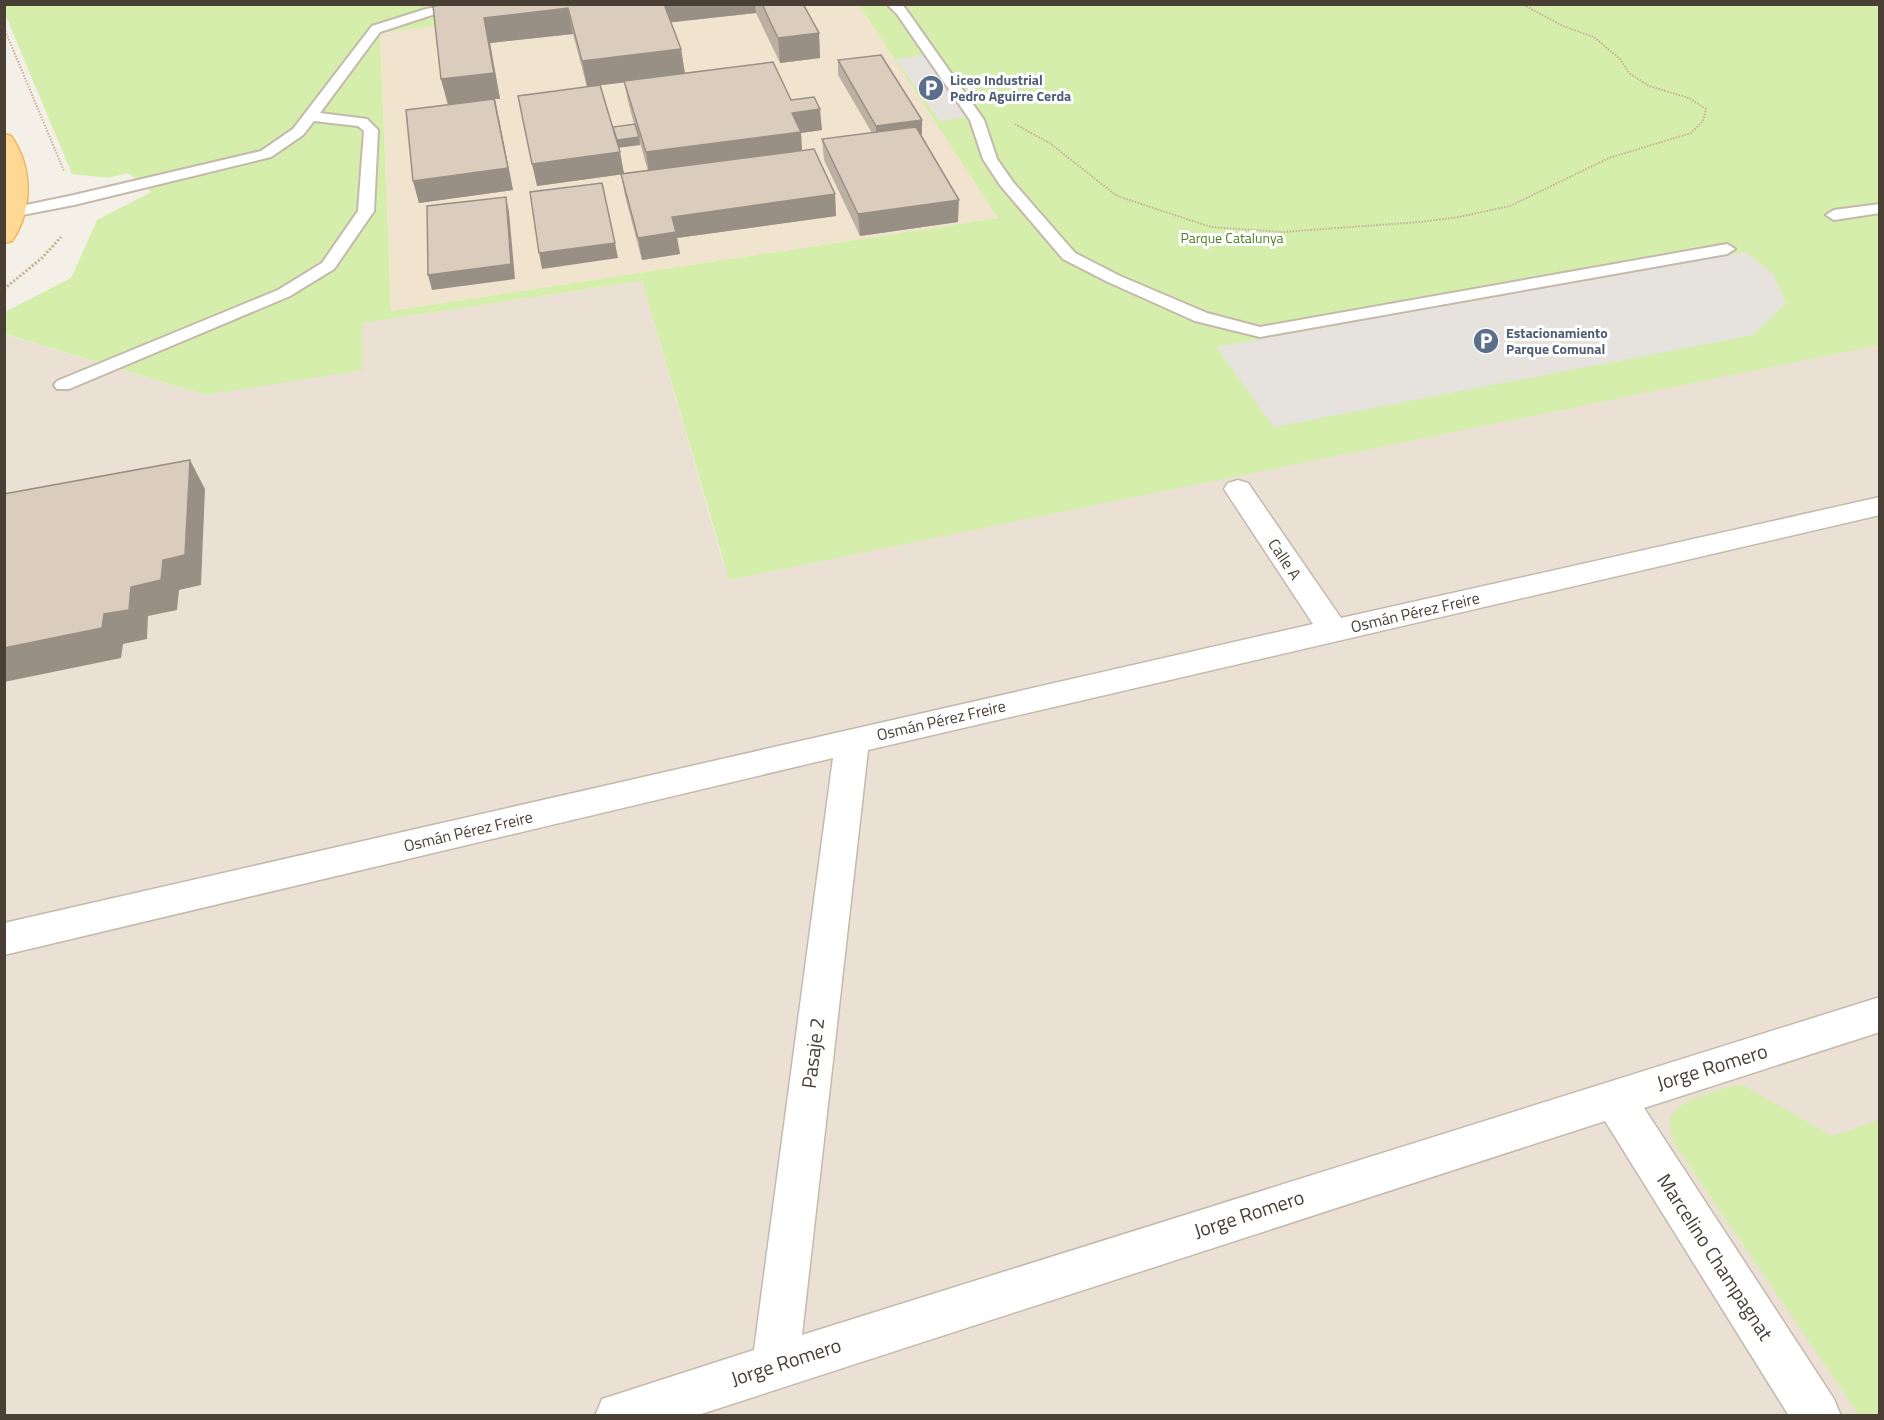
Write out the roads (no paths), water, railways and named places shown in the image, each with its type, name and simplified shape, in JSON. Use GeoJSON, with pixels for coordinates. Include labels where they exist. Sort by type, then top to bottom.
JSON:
{"type":"FeatureCollection","features":[{"type":"Feature","properties":{"kind":"main road"},"geometry":{"type":"LineString","coordinates":[[4,140],[17,178],[17,212],[4,236]]}},
{"type":"Feature","properties":{"kind":"street","name":"Calle A"},"geometry":{"type":"LineString","coordinates":[[1238,489],[1333,630]]}},
{"type":"Feature","properties":{"kind":"street","name":"Osmán Pérez Freire"},"geometry":{"type":"LineString","coordinates":[[4,939],[852,741],[1880,506]]}},
{"type":"Feature","properties":{"kind":"street","name":"Pasaje 2"},"geometry":{"type":"LineString","coordinates":[[775,1365],[852,741]]}},
{"type":"Feature","properties":{"kind":"street","name":"Jorge Romero"},"geometry":{"type":"LineString","coordinates":[[619,1416],[1880,1014]]}},
{"type":"Feature","properties":{"kind":"street","name":"Marcelino Champagnat"},"geometry":{"type":"LineString","coordinates":[[1614,1098],[1817,1416]]}},
{"type":"Feature","properties":{"kind":"lane"},"geometry":{"type":"LineString","coordinates":[[17,212],[266,154],[298,132],[376,29],[430,12],[480,4]]}},
{"type":"Feature","properties":{"kind":"lane"},"geometry":{"type":"LineString","coordinates":[[893,4],[901,11],[976,120],[990,159],[1006,185],[1069,256],[1114,279],[1201,317],[1260,332],[1727,249]]}},
{"type":"Feature","properties":{"kind":"lane"},"geometry":{"type":"LineString","coordinates":[[63,385],[284,293],[328,266],[366,211],[371,130],[362,122],[310,116]]}},
{"type":"Feature","properties":{"kind":"lane"},"geometry":{"type":"LineString","coordinates":[[1834,215],[1880,208]]}},
{"type":"Feature","properties":{"kind":"place","name":"Liceo Industrial Pedro Aguirre Cerda"},"geometry":{"type":"Point","coordinates":[931,88]}},
{"type":"Feature","properties":{"kind":"place","name":"Estacionamiento Parque Comunal"},"geometry":{"type":"Point","coordinates":[1486,341]}},
{"type":"Feature","properties":{"kind":"park label","name":"Parque Catalunya"},"geometry":{"type":"Point","coordinates":[1232,238]}}]}
